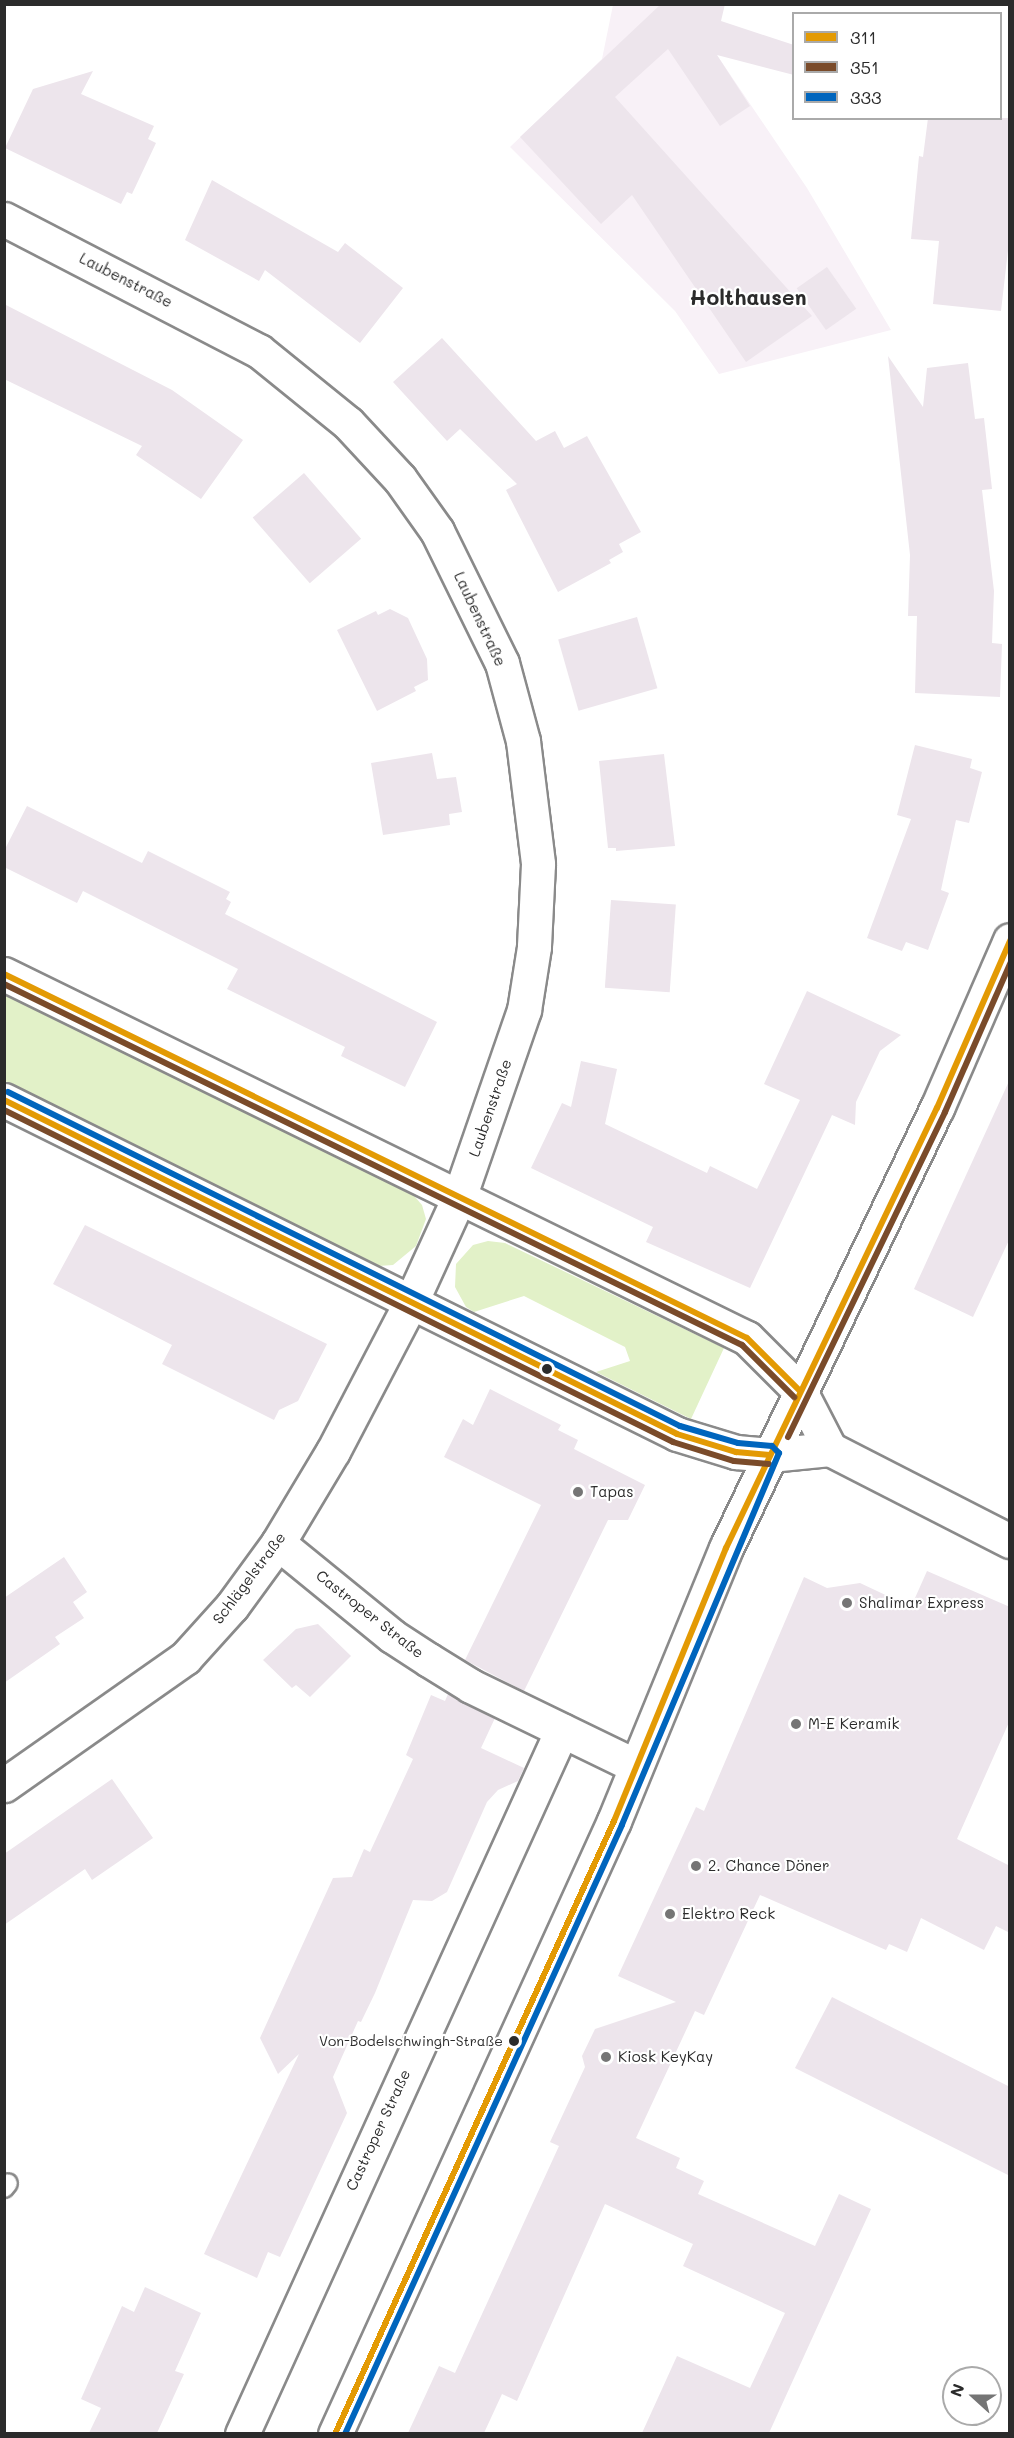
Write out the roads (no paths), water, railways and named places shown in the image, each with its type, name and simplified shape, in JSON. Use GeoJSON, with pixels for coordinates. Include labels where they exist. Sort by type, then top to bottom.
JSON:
{"type":"FeatureCollection","features":[{"type":"Feature","properties":{"kind":"street","name":"Laubenstraße"},"geometry":{"type":"LineString","coordinates":[[4,219],[207,321],[259,351],[301,382],[348,423],[400,479],[437,531],[474,601],[502,663],[523,741],[538,864],[534,947],[524,1010],[460,1195],[412,1300]]}},
{"type":"Feature","properties":{"kind":"street"},"geometry":{"type":"LineString","coordinates":[[335,2433],[636,1766],[726,1548],[937,1108],[1010,940]]}},
{"type":"Feature","properties":{"kind":"street"},"geometry":{"type":"LineString","coordinates":[[4,974],[460,1195],[747,1338],[800,1391],[830,1449]]}},
{"type":"Feature","properties":{"kind":"street"},"geometry":{"type":"LineString","coordinates":[[4,1100],[412,1300],[677,1434],[736,1452],[770,1455],[830,1449],[1010,1541]]}},
{"type":"Feature","properties":{"kind":"street","name":"Schlägelstraße"},"geometry":{"type":"LineString","coordinates":[[4,1785],[185,1658],[232,1606],[278,1543],[333,1451],[412,1300]]}},
{"type":"Feature","properties":{"kind":"street","name":"Castroper Straße"},"geometry":{"type":"LineString","coordinates":[[278,1543],[392,1636],[429,1660],[471,1686],[636,1766]]}},
{"type":"Feature","properties":{"kind":"street","name":"Castroper Straße"},"geometry":{"type":"LineString","coordinates":[[242,2433],[562,1730]]}},
{"type":"Feature","properties":{"kind":"place","name":"Tapas"},"geometry":{"type":"Point","coordinates":[578,1492]}},
{"type":"Feature","properties":{"kind":"place","name":"Shalimar Express"},"geometry":{"type":"Point","coordinates":[847,1603]}},
{"type":"Feature","properties":{"kind":"place","name":"M-E Keramik"},"geometry":{"type":"Point","coordinates":[796,1724]}},
{"type":"Feature","properties":{"kind":"place","name":"2. Chance Döner"},"geometry":{"type":"Point","coordinates":[696,1866]}},
{"type":"Feature","properties":{"kind":"place","name":"Elektro Reck"},"geometry":{"type":"Point","coordinates":[670,1914]}},
{"type":"Feature","properties":{"kind":"place","name":"Von-Bodelschwingh-Straße"},"geometry":{"type":"Point","coordinates":[514,2041]}},
{"type":"Feature","properties":{"kind":"place","name":"Kiosk KeyKay"},"geometry":{"type":"Point","coordinates":[606,2057]}},
{"type":"Feature","properties":{"kind":"district","name":"Holthausen"},"geometry":{"type":"Point","coordinates":[748,297]}}]}
